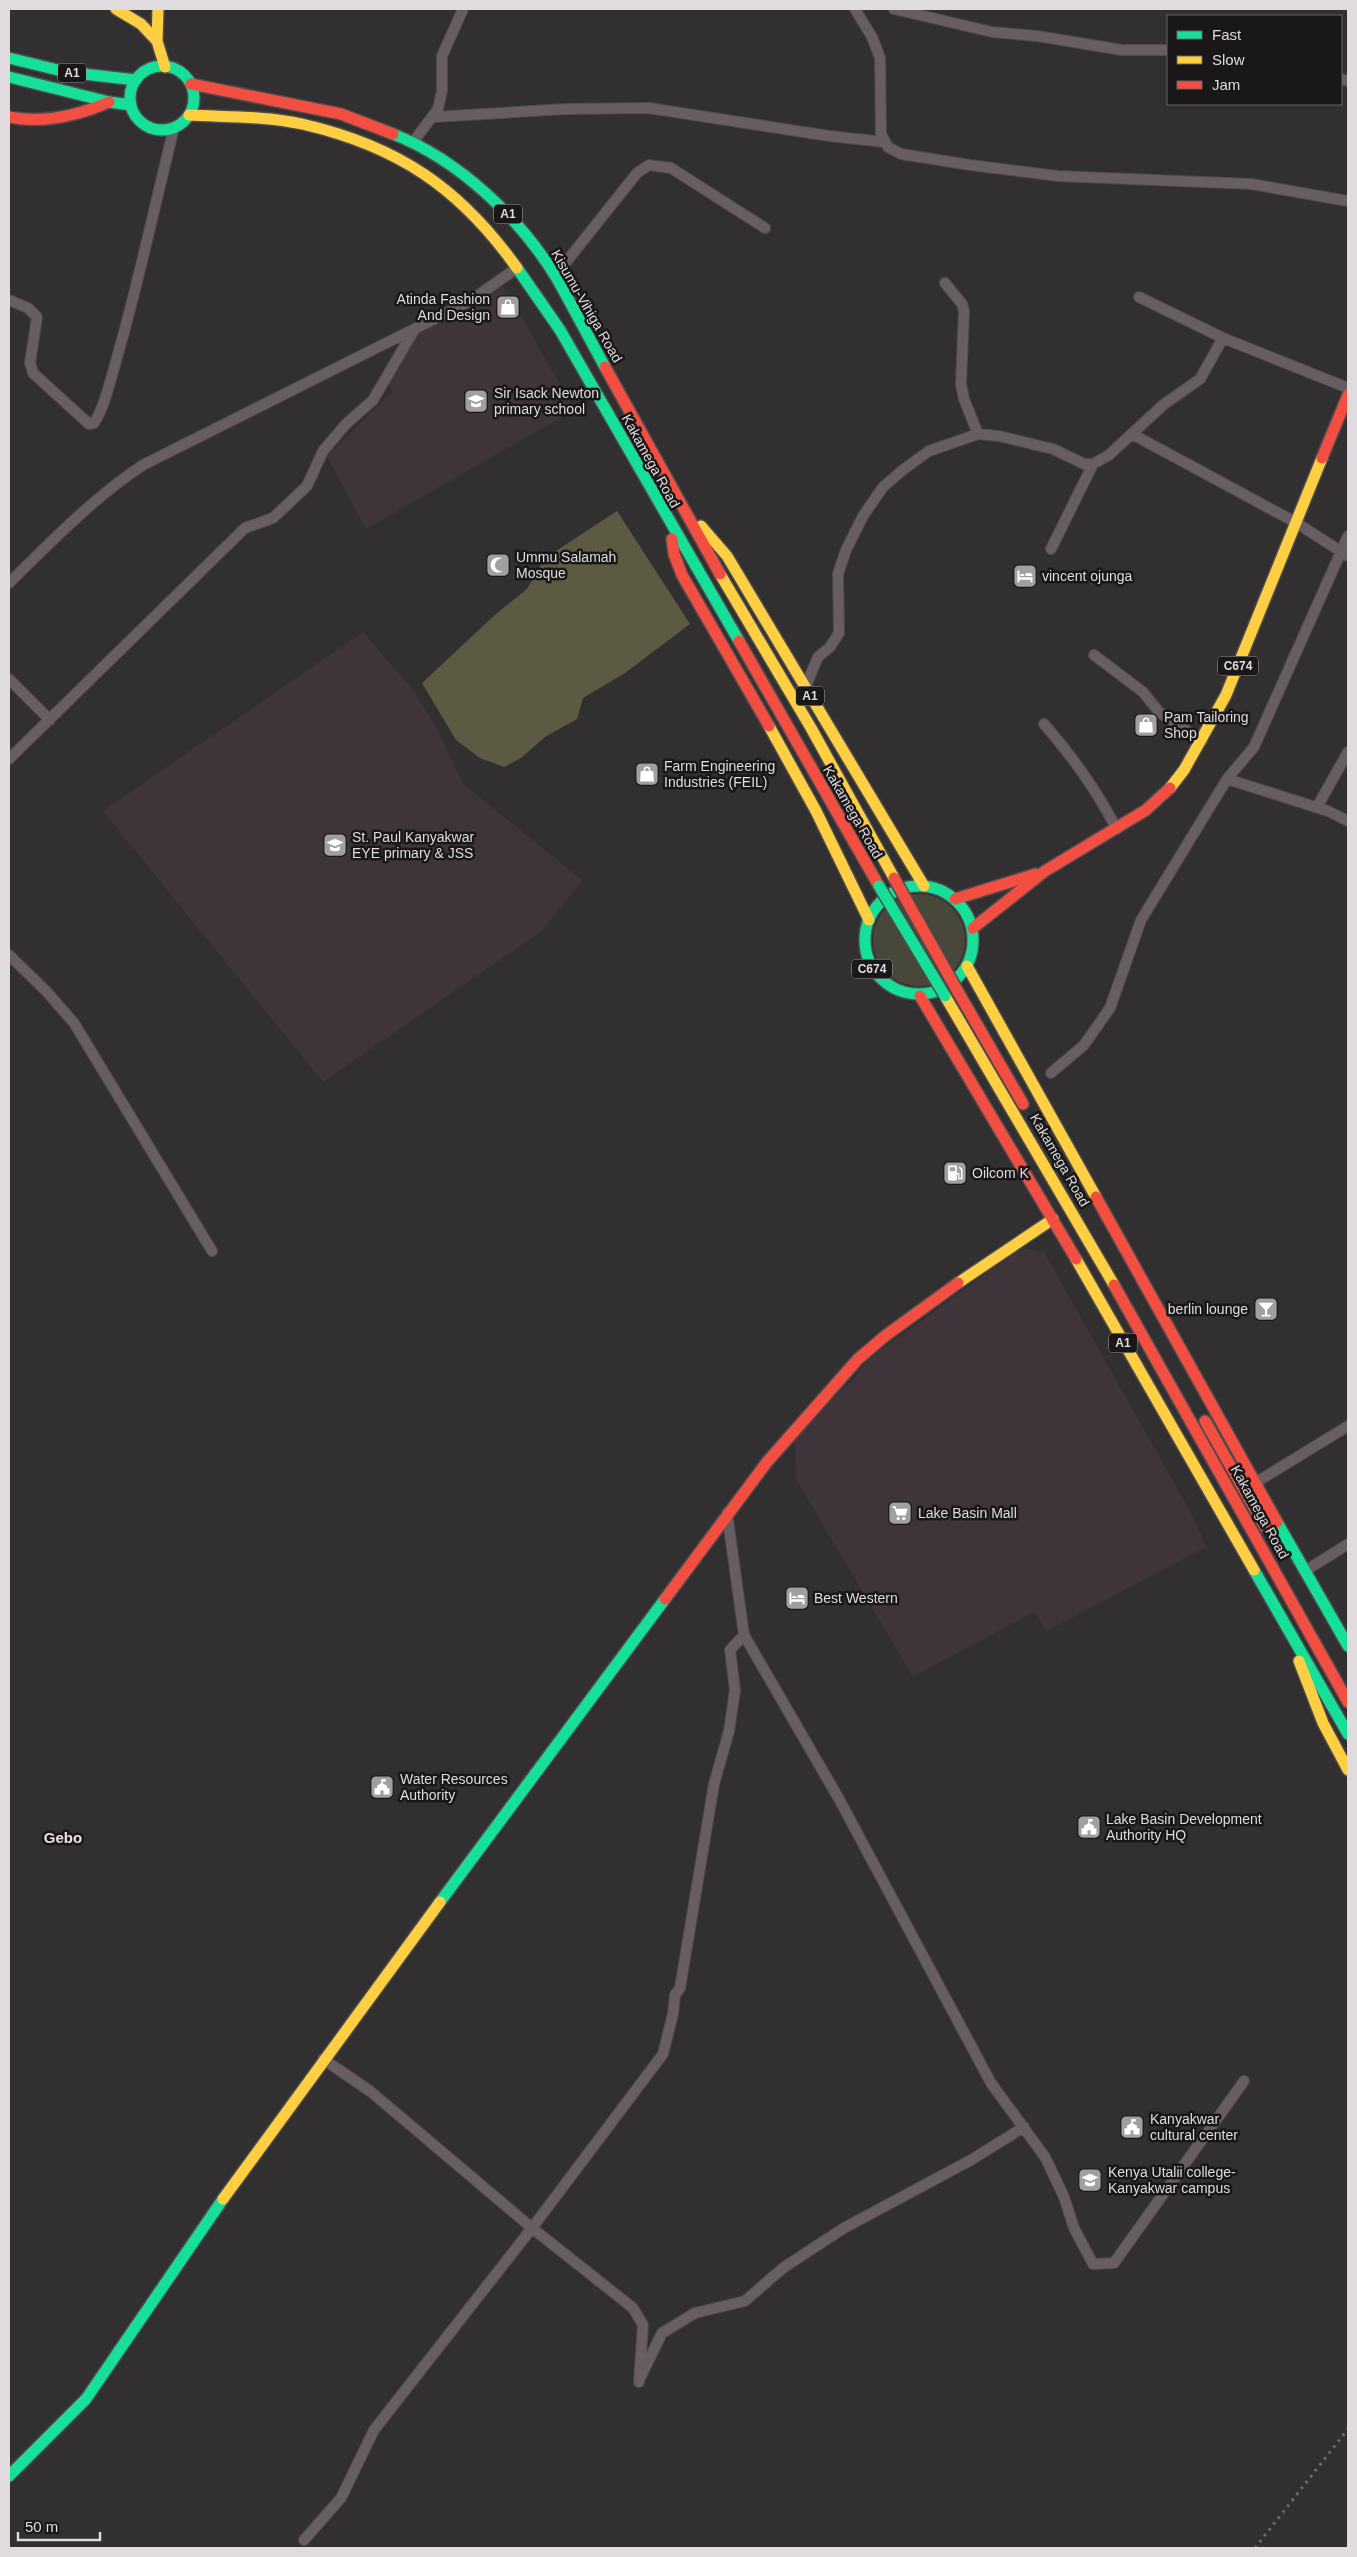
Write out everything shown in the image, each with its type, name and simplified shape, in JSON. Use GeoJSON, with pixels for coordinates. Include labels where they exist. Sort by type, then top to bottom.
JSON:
{"type":"FeatureCollection","features":[{"type":"Feature","properties":{"kind":"main road"},"geometry":{"type":"LineString","coordinates":[[116,9],[137,21],[157,41]]}},
{"type":"Feature","properties":{"kind":"main road"},"geometry":{"type":"LineString","coordinates":[[158,9],[157,41],[165,66],[154,67],[144,72],[136,80],[131,90],[131,105],[138,119],[145,126],[154,130],[174,128],[189,115],[194,95],[191,84]]}},
{"type":"Feature","properties":{"kind":"main road","name":"A1"},"geometry":{"type":"LineString","coordinates":[[9,58],[66,72],[136,80]]}},
{"type":"Feature","properties":{"kind":"main road","name":"A1"},"geometry":{"type":"LineString","coordinates":[[165,66],[175,69],[185,76],[191,84]]}},
{"type":"Feature","properties":{"kind":"main road","name":"A1"},"geometry":{"type":"LineString","coordinates":[[9,77],[109,102],[131,105]]}},
{"type":"Feature","properties":{"kind":"main road","name":"Kisumu-Vihiga Road"},"geometry":{"type":"LineString","coordinates":[[191,84],[341,114],[413,142],[483,190],[514,220],[555,276],[687,514]]}},
{"type":"Feature","properties":{"kind":"main road"},"geometry":{"type":"LineString","coordinates":[[9,117],[34,120],[65,117],[109,102]]}},
{"type":"Feature","properties":{"kind":"main road","name":"Kakamega Road"},"geometry":{"type":"LineString","coordinates":[[189,115],[257,118],[302,124],[383,149],[416,168],[449,192],[494,236],[560,330],[879,886],[1062,1193],[1348,1702]]}},
{"type":"Feature","properties":{"kind":"main road","name":"C674"},"geometry":{"type":"LineString","coordinates":[[973,928],[1045,871],[1146,810],[1170,788],[1202,741],[1226,695],[1294,522],[1348,396]]}},
{"type":"Feature","properties":{"kind":"main road","name":"A1"},"geometry":{"type":"LineString","coordinates":[[687,514],[709,533],[727,556],[924,886]]}},
{"type":"Feature","properties":{"kind":"main road","name":"Kakamega Road"},"geometry":{"type":"LineString","coordinates":[[687,514],[811,728],[956,990],[1184,1385]]}},
{"type":"Feature","properties":{"kind":"main road","name":"A1"},"geometry":{"type":"LineString","coordinates":[[672,528],[672,548],[681,572],[707,622],[781,747],[849,876],[868,920]]}},
{"type":"Feature","properties":{"kind":"main road","name":"C674"},"geometry":{"type":"LineString","coordinates":[[955,899],[1045,871]]}},
{"type":"Feature","properties":{"kind":"main road"},"geometry":{"type":"LineString","coordinates":[[868,920],[878,905],[891,894],[907,887],[924,886],[941,890],[955,899],[966,912],[973,928],[974,945],[967,966],[961,976],[948,987],[920,996]]}},
{"type":"Feature","properties":{"kind":"main road","name":"C674"},"geometry":{"type":"LineString","coordinates":[[868,920],[864,936],[866,953],[872,969],[883,982],[898,991],[920,996]]}},
{"type":"Feature","properties":{"kind":"main road"},"geometry":{"type":"LineString","coordinates":[[967,966],[1348,1646]]}},
{"type":"Feature","properties":{"kind":"main road","name":"A1"},"geometry":{"type":"LineString","coordinates":[[920,996],[1053,1219],[1348,1734]]}},
{"type":"Feature","properties":{"kind":"main road"},"geometry":{"type":"LineString","coordinates":[[9,2476],[86,2399],[212,2213],[323,2059],[767,1462],[858,1359],[885,1336],[986,1263],[1053,1219]]}},
{"type":"Feature","properties":{"kind":"main road","name":"Kakamega Road"},"geometry":{"type":"LineString","coordinates":[[1199,1410],[1270,1537]]}},
{"type":"Feature","properties":{"kind":"main road","name":"Kakamega Road"},"geometry":{"type":"LineString","coordinates":[[1278,1554],[1348,1683]]}},
{"type":"Feature","properties":{"kind":"main road"},"geometry":{"type":"LineString","coordinates":[[1323,1603],[1348,1632]]}},
{"type":"Feature","properties":{"kind":"main road"},"geometry":{"type":"LineString","coordinates":[[1286,1625],[1323,1723],[1348,1770]]}},
{"type":"Feature","properties":{"kind":"street"},"geometry":{"type":"LineString","coordinates":[[413,142],[434,116],[442,91],[442,56],[463,9]]}},
{"type":"Feature","properties":{"kind":"street"},"geometry":{"type":"LineString","coordinates":[[855,9],[872,37],[880,58],[881,134],[884,142],[893,151],[901,154],[970,165],[1058,176],[1251,184],[1348,201]]}},
{"type":"Feature","properties":{"kind":"street"},"geometry":{"type":"LineString","coordinates":[[894,9],[992,32],[1037,36],[1122,50],[1167,50]]}},
{"type":"Feature","properties":{"kind":"street"},"geometry":{"type":"LineString","coordinates":[[434,116],[566,108],[649,108],[829,136],[884,142]]}},
{"type":"Feature","properties":{"kind":"street"},"geometry":{"type":"LineString","coordinates":[[9,300],[28,308],[37,317],[30,364],[33,373],[89,424],[94,423],[116,362],[139,281],[151,219],[174,128]]}},
{"type":"Feature","properties":{"kind":"street"},"geometry":{"type":"LineString","coordinates":[[555,276],[637,173],[649,165],[671,168],[766,228]]}},
{"type":"Feature","properties":{"kind":"street"},"geometry":{"type":"LineString","coordinates":[[9,583],[79,516],[125,476],[143,465],[470,301],[517,268]]}},
{"type":"Feature","properties":{"kind":"street"},"geometry":{"type":"LineString","coordinates":[[945,283],[962,304],[964,311],[961,384],[964,399],[978,434]]}},
{"type":"Feature","properties":{"kind":"street"},"geometry":{"type":"LineString","coordinates":[[1139,298],[1223,338],[1348,388]]}},
{"type":"Feature","properties":{"kind":"street"},"geometry":{"type":"LineString","coordinates":[[9,759],[245,528],[272,518],[307,486],[323,451],[346,424],[373,400],[414,330]]}},
{"type":"Feature","properties":{"kind":"street"},"geometry":{"type":"LineString","coordinates":[[805,688],[818,657],[830,647],[839,633],[838,574],[846,550],[863,516],[883,487],[929,451],[978,434],[1000,436],[1054,449],[1084,464],[1093,464],[1109,455],[1163,405],[1200,379],[1223,338]]}},
{"type":"Feature","properties":{"kind":"street"},"geometry":{"type":"LineString","coordinates":[[1132,434],[1294,522],[1345,554]]}},
{"type":"Feature","properties":{"kind":"street"},"geometry":{"type":"LineString","coordinates":[[1051,550],[1093,464]]}},
{"type":"Feature","properties":{"kind":"street"},"geometry":{"type":"LineString","coordinates":[[1051,1074],[1084,1045],[1110,1008],[1141,920],[1227,779],[1254,747],[1345,554],[1348,536]]}},
{"type":"Feature","properties":{"kind":"street"},"geometry":{"type":"LineString","coordinates":[[1094,655],[1142,692],[1159,712],[1202,741]]}},
{"type":"Feature","properties":{"kind":"street"},"geometry":{"type":"LineString","coordinates":[[9,679],[50,720]]}},
{"type":"Feature","properties":{"kind":"street"},"geometry":{"type":"LineString","coordinates":[[1044,724],[1077,762],[1094,787],[1117,829]]}},
{"type":"Feature","properties":{"kind":"street"},"geometry":{"type":"LineString","coordinates":[[1317,807],[1348,752]]}},
{"type":"Feature","properties":{"kind":"street"},"geometry":{"type":"LineString","coordinates":[[1227,779],[1317,807],[1348,821]]}},
{"type":"Feature","properties":{"kind":"street"},"geometry":{"type":"LineString","coordinates":[[9,955],[46,991],[74,1024],[212,1251]]}},
{"type":"Feature","properties":{"kind":"street"},"geometry":{"type":"LineString","coordinates":[[1255,1483],[1348,1426]]}},
{"type":"Feature","properties":{"kind":"street"},"geometry":{"type":"LineString","coordinates":[[727,1514],[744,1635],[839,1800],[992,2083],[1045,2156],[1064,2196],[1074,2228],[1093,2264],[1114,2263],[1244,2080]]}},
{"type":"Feature","properties":{"kind":"street"},"geometry":{"type":"LineString","coordinates":[[1305,1571],[1348,1544]]}},
{"type":"Feature","properties":{"kind":"street"},"geometry":{"type":"LineString","coordinates":[[304,2540],[341,2498],[374,2430],[532,2228],[663,2054],[673,2014],[675,1995],[680,1988],[714,1784],[729,1731],[735,1690],[730,1650],[744,1635]]}},
{"type":"Feature","properties":{"kind":"street"},"geometry":{"type":"LineString","coordinates":[[323,2059],[370,2091],[532,2228],[633,2308],[643,2325],[639,2382],[662,2333],[695,2313],[744,2301],[783,2268],[844,2228],[971,2160],[1024,2127]]}},
{"type":"Feature","properties":{"kind":"shaded area","name":"Sir Isack Newton primary school"},"geometry":{"type":"Polygon","coordinates":[[[502,285],[574,410],[366,529],[327,456],[392,392],[387,382],[420,331],[502,285]]]}},
{"type":"Feature","properties":{"kind":"shaded area"},"geometry":{"type":"Polygon","coordinates":[[[617,511],[690,624],[625,673],[583,698],[577,719],[545,737],[521,758],[504,767],[480,758],[456,740],[422,683],[497,613],[527,589],[544,559],[617,511]]]}},
{"type":"Feature","properties":{"kind":"shaded area","name":"St. Paul Kanyakwar EYE primary & JSS"},"geometry":{"type":"Polygon","coordinates":[[[363,632],[414,691],[435,725],[463,784],[582,880],[543,930],[323,1082],[103,811],[363,632]]]}},
{"type":"Feature","properties":{"kind":"shaded area"},"geometry":{"type":"Polygon","coordinates":[[[1021,1248],[1044,1252],[1195,1520],[1206,1547],[1047,1631],[1034,1612],[913,1677],[796,1479],[795,1440],[817,1414],[855,1377],[866,1361],[1021,1248]]]}},
{"type":"Feature","properties":{"kind":"green space"},"geometry":{"type":"Polygon","coordinates":[[[919,894],[936,898],[951,908],[961,923],[965,940],[961,957],[951,972],[936,982],[919,986],[902,982],[887,972],[877,957],[873,940],[877,923],[887,908],[902,898],[919,894]]]}},
{"type":"Feature","properties":{"kind":"railway"},"geometry":{"type":"LineString","coordinates":[[1255,2548],[1348,2429]]}},
{"type":"Feature","properties":{"kind":"traffic: fast"},"geometry":{"type":"LineString","coordinates":[[9,58],[66,72],[136,80]]}},
{"type":"Feature","properties":{"kind":"traffic: fast"},"geometry":{"type":"LineString","coordinates":[[162,66],[174,69],[185,75],[191,86],[194,98],[191,110],[185,121],[174,127],[162,130],[150,127],[139,121],[133,110],[130,98],[133,86],[139,75],[150,69],[162,66]]}},
{"type":"Feature","properties":{"kind":"traffic: fast"},"geometry":{"type":"LineString","coordinates":[[9,77],[109,102],[131,105]]}},
{"type":"Feature","properties":{"kind":"traffic: fast"},"geometry":{"type":"LineString","coordinates":[[393,134],[441,159],[464,175],[506,212],[541,255],[556,277],[605,367]]}},
{"type":"Feature","properties":{"kind":"traffic: fast"},"geometry":{"type":"LineString","coordinates":[[517,268],[560,330],[739,641]]}},
{"type":"Feature","properties":{"kind":"traffic: fast"},"geometry":{"type":"LineString","coordinates":[[879,886],[945,996]]}},
{"type":"Feature","properties":{"kind":"traffic: fast"},"geometry":{"type":"LineString","coordinates":[[919,886],[940,890],[958,901],[969,919],[973,940],[969,961],[958,979],[940,990],[919,994],[898,990],[880,979],[869,961],[865,940],[869,919],[880,901],[898,890],[919,886]]}},
{"type":"Feature","properties":{"kind":"traffic: fast"},"geometry":{"type":"LineString","coordinates":[[1277,1522],[1348,1646]]}},
{"type":"Feature","properties":{"kind":"traffic: fast"},"geometry":{"type":"LineString","coordinates":[[1254,1570],[1348,1734]]}},
{"type":"Feature","properties":{"kind":"traffic: fast"},"geometry":{"type":"LineString","coordinates":[[440,1902],[665,1599]]}},
{"type":"Feature","properties":{"kind":"traffic: fast"},"geometry":{"type":"LineString","coordinates":[[9,2476],[86,2399],[223,2199]]}},
{"type":"Feature","properties":{"kind":"traffic: slow"},"geometry":{"type":"LineString","coordinates":[[116,9],[141,24],[157,41]]}},
{"type":"Feature","properties":{"kind":"traffic: slow"},"geometry":{"type":"LineString","coordinates":[[158,9],[157,41],[165,67]]}},
{"type":"Feature","properties":{"kind":"traffic: slow"},"geometry":{"type":"LineString","coordinates":[[189,115],[288,121],[336,133],[397,158],[424,174],[449,193],[473,215],[517,268]]}},
{"type":"Feature","properties":{"kind":"traffic: slow"},"geometry":{"type":"LineString","coordinates":[[1170,788],[1184,770],[1226,695],[1322,458]]}},
{"type":"Feature","properties":{"kind":"traffic: slow"},"geometry":{"type":"LineString","coordinates":[[701,526],[727,556],[924,886]]}},
{"type":"Feature","properties":{"kind":"traffic: slow"},"geometry":{"type":"LineString","coordinates":[[720,574],[811,728],[894,878]]}},
{"type":"Feature","properties":{"kind":"traffic: slow"},"geometry":{"type":"LineString","coordinates":[[769,726],[816,811],[869,920]]}},
{"type":"Feature","properties":{"kind":"traffic: slow"},"geometry":{"type":"LineString","coordinates":[[967,966],[1096,1197]]}},
{"type":"Feature","properties":{"kind":"traffic: slow"},"geometry":{"type":"LineString","coordinates":[[945,996],[1114,1285]]}},
{"type":"Feature","properties":{"kind":"traffic: slow"},"geometry":{"type":"LineString","coordinates":[[958,1283],[1053,1219]]}},
{"type":"Feature","properties":{"kind":"traffic: slow"},"geometry":{"type":"LineString","coordinates":[[1076,1259],[1254,1570]]}},
{"type":"Feature","properties":{"kind":"traffic: slow"},"geometry":{"type":"LineString","coordinates":[[1299,1661],[1323,1723],[1348,1770]]}},
{"type":"Feature","properties":{"kind":"traffic: slow"},"geometry":{"type":"LineString","coordinates":[[223,2199],[440,1902]]}},
{"type":"Feature","properties":{"kind":"traffic: jam"},"geometry":{"type":"LineString","coordinates":[[191,84],[341,114],[393,134]]}},
{"type":"Feature","properties":{"kind":"traffic: jam"},"geometry":{"type":"LineString","coordinates":[[9,117],[35,120],[48,119],[73,115],[109,102]]}},
{"type":"Feature","properties":{"kind":"traffic: jam"},"geometry":{"type":"LineString","coordinates":[[605,367],[720,574]]}},
{"type":"Feature","properties":{"kind":"traffic: jam"},"geometry":{"type":"LineString","coordinates":[[1322,458],[1348,395]]}},
{"type":"Feature","properties":{"kind":"traffic: jam"},"geometry":{"type":"LineString","coordinates":[[672,539],[674,554],[682,575],[769,726]]}},
{"type":"Feature","properties":{"kind":"traffic: jam"},"geometry":{"type":"LineString","coordinates":[[739,641],[879,886]]}},
{"type":"Feature","properties":{"kind":"traffic: jam"},"geometry":{"type":"LineString","coordinates":[[973,928],[1045,871],[1146,810],[1170,788]]}},
{"type":"Feature","properties":{"kind":"traffic: jam"},"geometry":{"type":"LineString","coordinates":[[955,899],[1036,874]]}},
{"type":"Feature","properties":{"kind":"traffic: jam"},"geometry":{"type":"LineString","coordinates":[[894,878],[957,990]]}},
{"type":"Feature","properties":{"kind":"traffic: jam"},"geometry":{"type":"LineString","coordinates":[[957,990],[1023,1104]]}},
{"type":"Feature","properties":{"kind":"traffic: jam"},"geometry":{"type":"LineString","coordinates":[[920,996],[1076,1259]]}},
{"type":"Feature","properties":{"kind":"traffic: jam"},"geometry":{"type":"LineString","coordinates":[[1096,1197],[1277,1522]]}},
{"type":"Feature","properties":{"kind":"traffic: jam"},"geometry":{"type":"LineString","coordinates":[[665,1599],[767,1462],[858,1359],[885,1336],[958,1283]]}},
{"type":"Feature","properties":{"kind":"traffic: jam"},"geometry":{"type":"LineString","coordinates":[[1114,1285],[1348,1702]]}},
{"type":"Feature","properties":{"kind":"traffic: jam"},"geometry":{"type":"LineString","coordinates":[[1205,1421],[1265,1527]]}},
{"type":"Feature","properties":{"kind":"place","name":"Atinda Fashion And Design"},"geometry":{"type":"Point","coordinates":[508,307]}},
{"type":"Feature","properties":{"kind":"place","name":"Sir Isack Newton primary school"},"geometry":{"type":"Point","coordinates":[476,401]}},
{"type":"Feature","properties":{"kind":"place","name":"Ummu Salamah Mosque"},"geometry":{"type":"Point","coordinates":[498,565]}},
{"type":"Feature","properties":{"kind":"place","name":"vincent ojunga"},"geometry":{"type":"Point","coordinates":[1025,576]}},
{"type":"Feature","properties":{"kind":"place","name":"Pam Tailoring Shop"},"geometry":{"type":"Point","coordinates":[1146,725]}},
{"type":"Feature","properties":{"kind":"place","name":"Farm Engineering Industries (FEIL)"},"geometry":{"type":"Point","coordinates":[647,774]}},
{"type":"Feature","properties":{"kind":"place","name":"St. Paul Kanyakwar EYE primary & JSS"},"geometry":{"type":"Point","coordinates":[335,845]}},
{"type":"Feature","properties":{"kind":"place","name":"Oilcom K"},"geometry":{"type":"Point","coordinates":[955,1173]}},
{"type":"Feature","properties":{"kind":"place","name":"berlin lounge"},"geometry":{"type":"Point","coordinates":[1266,1309]}},
{"type":"Feature","properties":{"kind":"place","name":"Lake Basin Mall"},"geometry":{"type":"Point","coordinates":[900,1513]}},
{"type":"Feature","properties":{"kind":"place","name":"Best Western"},"geometry":{"type":"Point","coordinates":[797,1598]}},
{"type":"Feature","properties":{"kind":"place","name":"Water Resources Authority"},"geometry":{"type":"Point","coordinates":[382,1787]}},
{"type":"Feature","properties":{"kind":"place","name":"Lake Basin Development Authority HQ"},"geometry":{"type":"Point","coordinates":[1089,1827]}},
{"type":"Feature","properties":{"kind":"place","name":"Kanyakwar cultural center"},"geometry":{"type":"Point","coordinates":[1132,2127]}},
{"type":"Feature","properties":{"kind":"place","name":"Kenya Utalii college- Kanyakwar campus"},"geometry":{"type":"Point","coordinates":[1090,2180]}},
{"type":"Feature","properties":{"kind":"district","name":"Gebo"},"geometry":{"type":"Point","coordinates":[63,1837]}}]}
